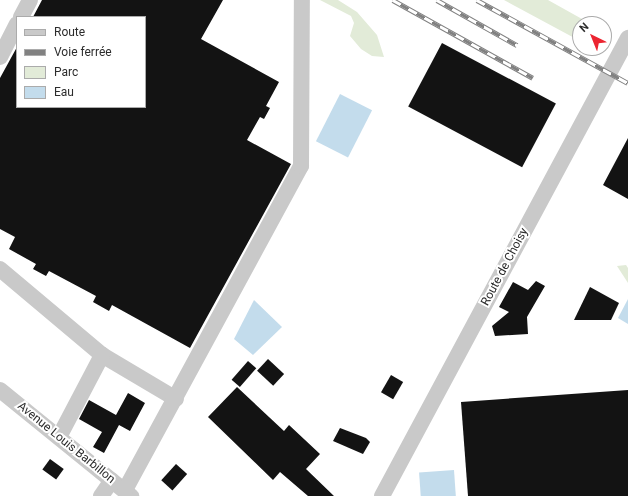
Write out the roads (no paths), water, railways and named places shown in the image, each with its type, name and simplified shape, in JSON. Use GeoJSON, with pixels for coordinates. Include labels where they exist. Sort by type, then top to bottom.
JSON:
{"type":"FeatureCollection","features":[{"type":"Feature","properties":{"kind":"street"},"geometry":{"type":"LineString","coordinates":[[22,16],[30,0]]}},
{"type":"Feature","properties":{"kind":"street"},"geometry":{"type":"LineString","coordinates":[[128,493],[176,399],[301,166],[302,0]]}},
{"type":"Feature","properties":{"kind":"street"},"geometry":{"type":"LineString","coordinates":[[0,57],[16,26]]}},
{"type":"Feature","properties":{"kind":"street","name":"Route de Choisy"},"geometry":{"type":"LineString","coordinates":[[382,496],[628,38]]}},
{"type":"Feature","properties":{"kind":"street"},"geometry":{"type":"LineString","coordinates":[[0,269],[102,355],[176,399]]}},
{"type":"Feature","properties":{"kind":"street"},"geometry":{"type":"LineString","coordinates":[[59,437],[102,355]]}},
{"type":"Feature","properties":{"kind":"street","name":"Avenue Louis Barbillon"},"geometry":{"type":"LineString","coordinates":[[0,390],[128,493]]}},
{"type":"Feature","properties":{"kind":"street"},"geometry":{"type":"LineString","coordinates":[[101,496],[112,480]]}},
{"type":"Feature","properties":{"kind":"water"},"geometry":{"type":"Polygon","coordinates":[[[340,94],[372,110],[348,158],[316,141],[340,94]]]}},
{"type":"Feature","properties":{"kind":"water"},"geometry":{"type":"Polygon","coordinates":[[[628,299],[628,324],[618,318],[628,299]]]}},
{"type":"Feature","properties":{"kind":"water"},"geometry":{"type":"Polygon","coordinates":[[[254,300],[282,327],[253,355],[234,339],[254,300]]]}},
{"type":"Feature","properties":{"kind":"water"},"geometry":{"type":"Polygon","coordinates":[[[454,470],[456,496],[421,496],[419,472],[454,470]]]}},
{"type":"Feature","properties":{"kind":"railway"},"geometry":{"type":"LineString","coordinates":[[393,0],[533,78]]}},
{"type":"Feature","properties":{"kind":"railway"},"geometry":{"type":"LineString","coordinates":[[437,0],[517,45]]}},
{"type":"Feature","properties":{"kind":"railway"},"geometry":{"type":"LineString","coordinates":[[477,0],[628,83]]}}]}
